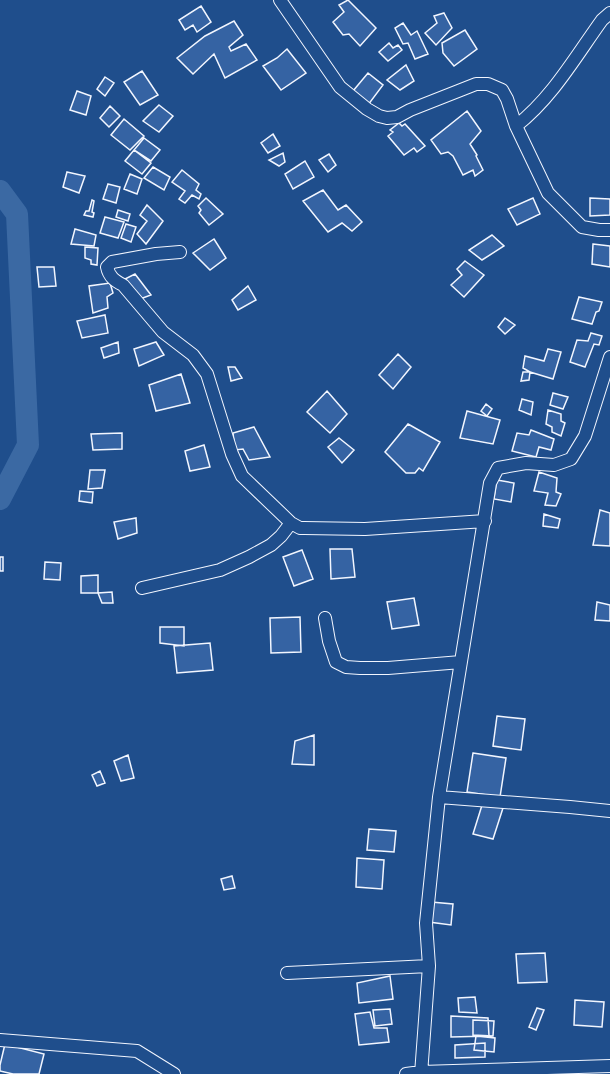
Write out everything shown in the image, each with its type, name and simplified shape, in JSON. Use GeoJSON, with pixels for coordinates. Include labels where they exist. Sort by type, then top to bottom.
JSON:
{"type":"FeatureCollection","features":[{"type":"Feature","properties":{"kind":"street"},"geometry":{"type":"LineString","coordinates":[[280,0],[340,87],[379,116],[397,117],[476,84],[488,84],[502,90],[516,126],[548,193],[582,227],[610,230]]}},
{"type":"Feature","properties":{"kind":"street"},"geometry":{"type":"LineString","coordinates":[[516,126],[531,114],[610,13]]}},
{"type":"Feature","properties":{"kind":"street"},"geometry":{"type":"LineString","coordinates":[[180,252],[112,262],[107,267],[108,274],[123,285],[163,332],[193,355],[207,374],[232,454],[242,476],[291,523],[304,528],[365,529],[485,521]]}},
{"type":"Feature","properties":{"kind":"street"},"geometry":{"type":"LineString","coordinates":[[421,1073],[429,966],[426,923],[439,797],[490,483],[498,468],[526,463],[554,465],[571,459],[585,436],[610,357]]}},
{"type":"Feature","properties":{"kind":"street"},"geometry":{"type":"LineString","coordinates":[[142,588],[220,570],[271,545],[291,523]]}},
{"type":"Feature","properties":{"kind":"street"},"geometry":{"type":"LineString","coordinates":[[325,618],[336,662],[346,666],[388,668],[461,662]]}},
{"type":"Feature","properties":{"kind":"street"},"geometry":{"type":"LineString","coordinates":[[439,797],[610,811]]}},
{"type":"Feature","properties":{"kind":"street"},"geometry":{"type":"LineString","coordinates":[[287,973],[429,966]]}},
{"type":"Feature","properties":{"kind":"street"},"geometry":{"type":"LineString","coordinates":[[0,1040],[137,1051],[174,1074]]}},
{"type":"Feature","properties":{"kind":"street"},"geometry":{"type":"LineString","coordinates":[[406,1074],[610,1066]]}},
{"type":"Feature","properties":{"kind":"building"},"geometry":{"type":"Polygon","coordinates":[[[348,0],[376,28],[360,46],[349,34],[343,35],[333,22],[344,12],[339,5],[348,0]]]}},
{"type":"Feature","properties":{"kind":"building"},"geometry":{"type":"Polygon","coordinates":[[[201,6],[211,22],[197,32],[193,25],[185,30],[179,20],[201,6]]]}},
{"type":"Feature","properties":{"kind":"building"},"geometry":{"type":"Polygon","coordinates":[[[444,13],[452,28],[436,45],[425,33],[437,23],[434,16],[444,13]]]}},
{"type":"Feature","properties":{"kind":"building"},"geometry":{"type":"Polygon","coordinates":[[[234,21],[243,35],[229,47],[231,51],[246,44],[257,60],[225,78],[214,54],[193,74],[177,58],[205,36],[234,21]]]}},
{"type":"Feature","properties":{"kind":"building"},"geometry":{"type":"Polygon","coordinates":[[[403,23],[411,35],[417,31],[428,54],[415,59],[408,43],[403,44],[395,28],[403,23]]]}},
{"type":"Feature","properties":{"kind":"building"},"geometry":{"type":"Polygon","coordinates":[[[465,30],[477,49],[454,66],[443,53],[442,43],[465,30]]]}},
{"type":"Feature","properties":{"kind":"building"},"geometry":{"type":"Polygon","coordinates":[[[389,43],[393,48],[398,45],[402,50],[388,61],[379,52],[389,43]]]}},
{"type":"Feature","properties":{"kind":"building"},"geometry":{"type":"Polygon","coordinates":[[[287,49],[306,73],[281,90],[263,66],[287,49]]]}},
{"type":"Feature","properties":{"kind":"building"},"geometry":{"type":"Polygon","coordinates":[[[406,65],[414,81],[400,90],[387,80],[406,65]]]}},
{"type":"Feature","properties":{"kind":"building"},"geometry":{"type":"Polygon","coordinates":[[[142,71],[158,95],[140,105],[124,82],[142,71]]]}},
{"type":"Feature","properties":{"kind":"building"},"geometry":{"type":"Polygon","coordinates":[[[368,73],[383,85],[368,105],[353,91],[368,73]]]}},
{"type":"Feature","properties":{"kind":"building"},"geometry":{"type":"Polygon","coordinates":[[[105,77],[114,83],[105,96],[97,89],[105,77]]]}},
{"type":"Feature","properties":{"kind":"building"},"geometry":{"type":"Polygon","coordinates":[[[77,91],[91,96],[86,115],[70,110],[77,91]]]}},
{"type":"Feature","properties":{"kind":"building"},"geometry":{"type":"Polygon","coordinates":[[[159,105],[173,116],[159,132],[143,121],[159,105]]]}},
{"type":"Feature","properties":{"kind":"building"},"geometry":{"type":"Polygon","coordinates":[[[110,106],[120,116],[109,127],[100,118],[110,106]]]}},
{"type":"Feature","properties":{"kind":"building"},"geometry":{"type":"Polygon","coordinates":[[[467,111],[481,131],[470,144],[483,170],[475,176],[473,170],[463,175],[453,156],[448,152],[441,154],[431,140],[467,111]]]}},
{"type":"Feature","properties":{"kind":"building"},"geometry":{"type":"Polygon","coordinates":[[[124,119],[144,136],[130,150],[111,135],[124,119]]]}},
{"type":"Feature","properties":{"kind":"building"},"geometry":{"type":"Polygon","coordinates":[[[399,123],[402,126],[405,124],[425,146],[417,152],[414,148],[404,155],[388,136],[393,132],[390,130],[399,123]]]}},
{"type":"Feature","properties":{"kind":"building"},"geometry":{"type":"Polygon","coordinates":[[[273,134],[280,146],[268,153],[261,143],[273,134]]]}},
{"type":"Feature","properties":{"kind":"building"},"geometry":{"type":"Polygon","coordinates":[[[144,138],[160,150],[151,161],[134,150],[144,138]]]}},
{"type":"Feature","properties":{"kind":"building"},"geometry":{"type":"Polygon","coordinates":[[[134,150],[151,163],[142,174],[125,161],[134,150]]]}},
{"type":"Feature","properties":{"kind":"building"},"geometry":{"type":"Polygon","coordinates":[[[283,153],[285,162],[279,166],[269,160],[283,153]]]}},
{"type":"Feature","properties":{"kind":"building"},"geometry":{"type":"Polygon","coordinates":[[[329,154],[336,165],[328,172],[319,160],[329,154]]]}},
{"type":"Feature","properties":{"kind":"building"},"geometry":{"type":"Polygon","coordinates":[[[305,161],[314,177],[293,189],[285,174],[305,161]]]}},
{"type":"Feature","properties":{"kind":"building"},"geometry":{"type":"Polygon","coordinates":[[[153,167],[170,177],[164,190],[144,178],[153,167]]]}},
{"type":"Feature","properties":{"kind":"building"},"geometry":{"type":"Polygon","coordinates":[[[182,170],[199,184],[196,190],[201,194],[199,199],[192,195],[185,203],[179,199],[185,191],[172,182],[182,170]]]}},
{"type":"Feature","properties":{"kind":"building"},"geometry":{"type":"Polygon","coordinates":[[[67,172],[85,176],[79,193],[63,187],[67,172]]]}},
{"type":"Feature","properties":{"kind":"building"},"geometry":{"type":"Polygon","coordinates":[[[130,174],[142,179],[137,194],[124,189],[130,174]]]}},
{"type":"Feature","properties":{"kind":"building"},"geometry":{"type":"Polygon","coordinates":[[[108,184],[120,187],[116,203],[103,199],[108,184]]]}},
{"type":"Feature","properties":{"kind":"building"},"geometry":{"type":"Polygon","coordinates":[[[323,190],[338,210],[346,205],[362,222],[352,231],[342,223],[328,232],[303,201],[323,190]]]}},
{"type":"Feature","properties":{"kind":"building"},"geometry":{"type":"Polygon","coordinates":[[[206,198],[223,214],[209,225],[199,213],[201,210],[198,206],[206,198]]]}},
{"type":"Feature","properties":{"kind":"building"},"geometry":{"type":"Polygon","coordinates":[[[533,198],[540,214],[517,225],[508,209],[533,198]]]}},
{"type":"Feature","properties":{"kind":"building"},"geometry":{"type":"Polygon","coordinates":[[[590,198],[610,199],[610,215],[590,216],[590,198]]]}},
{"type":"Feature","properties":{"kind":"building"},"geometry":{"type":"Polygon","coordinates":[[[92,200],[94,201],[93,217],[84,215],[86,211],[89,211],[92,200]]]}},
{"type":"Feature","properties":{"kind":"building"},"geometry":{"type":"Polygon","coordinates":[[[147,205],[163,221],[146,244],[137,234],[147,221],[140,215],[147,205]]]}},
{"type":"Feature","properties":{"kind":"building"},"geometry":{"type":"Polygon","coordinates":[[[118,210],[130,214],[128,221],[116,217],[118,210]]]}},
{"type":"Feature","properties":{"kind":"building"},"geometry":{"type":"Polygon","coordinates":[[[105,217],[124,222],[118,238],[100,233],[105,217]]]}},
{"type":"Feature","properties":{"kind":"building"},"geometry":{"type":"Polygon","coordinates":[[[126,224],[136,227],[131,242],[121,238],[126,224]]]}},
{"type":"Feature","properties":{"kind":"building"},"geometry":{"type":"Polygon","coordinates":[[[75,229],[96,235],[94,246],[71,244],[75,229]]]}},
{"type":"Feature","properties":{"kind":"building"},"geometry":{"type":"Polygon","coordinates":[[[492,235],[504,246],[482,260],[469,250],[492,235]]]}},
{"type":"Feature","properties":{"kind":"building"},"geometry":{"type":"Polygon","coordinates":[[[214,239],[226,258],[210,270],[193,253],[214,239]]]}},
{"type":"Feature","properties":{"kind":"building"},"geometry":{"type":"Polygon","coordinates":[[[593,244],[610,246],[610,267],[592,264],[593,244]]]}},
{"type":"Feature","properties":{"kind":"building"},"geometry":{"type":"Polygon","coordinates":[[[85,247],[98,248],[97,265],[91,264],[91,260],[85,258],[85,247]]]}},
{"type":"Feature","properties":{"kind":"building"},"geometry":{"type":"Polygon","coordinates":[[[465,261],[484,275],[464,297],[451,285],[462,275],[457,269],[465,261]]]}},
{"type":"Feature","properties":{"kind":"building"},"geometry":{"type":"Polygon","coordinates":[[[37,267],[54,267],[56,286],[39,287],[37,267]]]}},
{"type":"Feature","properties":{"kind":"building"},"geometry":{"type":"Polygon","coordinates":[[[135,274],[151,295],[140,299],[125,279],[135,274]]]}},
{"type":"Feature","properties":{"kind":"building"},"geometry":{"type":"Polygon","coordinates":[[[110,283],[113,293],[107,297],[108,308],[93,313],[89,286],[110,283]]]}},
{"type":"Feature","properties":{"kind":"building"},"geometry":{"type":"Polygon","coordinates":[[[248,286],[256,300],[238,310],[232,300],[248,286]]]}},
{"type":"Feature","properties":{"kind":"building"},"geometry":{"type":"Polygon","coordinates":[[[579,297],[602,302],[592,324],[572,319],[579,297]]]}},
{"type":"Feature","properties":{"kind":"building"},"geometry":{"type":"Polygon","coordinates":[[[105,315],[108,333],[82,338],[77,321],[105,315]]]}},
{"type":"Feature","properties":{"kind":"building"},"geometry":{"type":"Polygon","coordinates":[[[505,318],[515,325],[505,334],[498,327],[505,318]]]}},
{"type":"Feature","properties":{"kind":"building"},"geometry":{"type":"Polygon","coordinates":[[[591,333],[602,336],[599,345],[594,344],[585,367],[570,362],[577,340],[588,341],[591,333]]]}},
{"type":"Feature","properties":{"kind":"building"},"geometry":{"type":"Polygon","coordinates":[[[118,342],[119,353],[104,358],[101,348],[118,342]]]}},
{"type":"Feature","properties":{"kind":"building"},"geometry":{"type":"Polygon","coordinates":[[[156,342],[164,355],[139,366],[134,349],[156,342]]]}},
{"type":"Feature","properties":{"kind":"building"},"geometry":{"type":"Polygon","coordinates":[[[548,349],[561,352],[553,379],[523,368],[525,356],[544,361],[548,349]]]}},
{"type":"Feature","properties":{"kind":"building"},"geometry":{"type":"Polygon","coordinates":[[[398,354],[411,367],[393,389],[379,375],[398,354]]]}},
{"type":"Feature","properties":{"kind":"building"},"geometry":{"type":"Polygon","coordinates":[[[228,367],[235,367],[242,378],[231,381],[228,367]]]}},
{"type":"Feature","properties":{"kind":"building"},"geometry":{"type":"Polygon","coordinates":[[[523,372],[530,372],[529,380],[521,381],[523,372]]]}},
{"type":"Feature","properties":{"kind":"building"},"geometry":{"type":"Polygon","coordinates":[[[181,374],[190,403],[156,411],[149,385],[181,374]]]}},
{"type":"Feature","properties":{"kind":"building"},"geometry":{"type":"Polygon","coordinates":[[[327,391],[347,414],[330,433],[307,412],[327,391]]]}},
{"type":"Feature","properties":{"kind":"building"},"geometry":{"type":"Polygon","coordinates":[[[553,393],[568,397],[563,409],[550,405],[553,393]]]}},
{"type":"Feature","properties":{"kind":"building"},"geometry":{"type":"Polygon","coordinates":[[[522,399],[533,402],[531,415],[519,410],[522,399]]]}},
{"type":"Feature","properties":{"kind":"building"},"geometry":{"type":"Polygon","coordinates":[[[486,404],[492,409],[487,416],[481,411],[486,404]]]}},
{"type":"Feature","properties":{"kind":"building"},"geometry":{"type":"Polygon","coordinates":[[[548,410],[561,414],[561,421],[565,423],[561,436],[552,432],[552,427],[546,424],[548,410]]]}},
{"type":"Feature","properties":{"kind":"building"},"geometry":{"type":"Polygon","coordinates":[[[467,411],[500,420],[493,444],[460,438],[467,411]]]}},
{"type":"Feature","properties":{"kind":"building"},"geometry":{"type":"Polygon","coordinates":[[[408,424],[440,442],[423,471],[419,468],[415,473],[406,473],[385,452],[408,424]]]}},
{"type":"Feature","properties":{"kind":"building"},"geometry":{"type":"Polygon","coordinates":[[[254,427],[270,457],[249,460],[243,449],[235,450],[233,433],[254,427]]]}},
{"type":"Feature","properties":{"kind":"building"},"geometry":{"type":"Polygon","coordinates":[[[531,430],[554,439],[551,450],[539,447],[536,457],[512,451],[517,433],[529,435],[531,430]]]}},
{"type":"Feature","properties":{"kind":"building"},"geometry":{"type":"Polygon","coordinates":[[[122,433],[122,449],[93,450],[91,434],[122,433]]]}},
{"type":"Feature","properties":{"kind":"building"},"geometry":{"type":"Polygon","coordinates":[[[339,438],[354,450],[342,463],[328,447],[339,438]]]}},
{"type":"Feature","properties":{"kind":"building"},"geometry":{"type":"Polygon","coordinates":[[[204,445],[210,467],[190,471],[185,451],[204,445]]]}},
{"type":"Feature","properties":{"kind":"building"},"geometry":{"type":"Polygon","coordinates":[[[90,470],[105,470],[102,488],[88,489],[90,470]]]}},
{"type":"Feature","properties":{"kind":"building"},"geometry":{"type":"Polygon","coordinates":[[[539,472],[557,478],[556,492],[561,494],[556,506],[545,505],[548,493],[534,491],[539,472]]]}},
{"type":"Feature","properties":{"kind":"building"},"geometry":{"type":"Polygon","coordinates":[[[497,480],[514,483],[511,502],[494,499],[497,480]]]}},
{"type":"Feature","properties":{"kind":"building"},"geometry":{"type":"Polygon","coordinates":[[[80,491],[93,492],[92,503],[79,501],[80,491]]]}},
{"type":"Feature","properties":{"kind":"building"},"geometry":{"type":"Polygon","coordinates":[[[600,510],[610,513],[610,546],[593,545],[600,510]]]}},
{"type":"Feature","properties":{"kind":"building"},"geometry":{"type":"Polygon","coordinates":[[[544,514],[560,519],[558,528],[543,526],[544,514]]]}},
{"type":"Feature","properties":{"kind":"building"},"geometry":{"type":"Polygon","coordinates":[[[136,518],[137,533],[118,539],[114,522],[136,518]]]}},
{"type":"Feature","properties":{"kind":"building"},"geometry":{"type":"Polygon","coordinates":[[[330,549],[352,549],[355,577],[331,579],[330,549]]]}},
{"type":"Feature","properties":{"kind":"building"},"geometry":{"type":"Polygon","coordinates":[[[302,550],[313,579],[294,586],[283,557],[302,550]]]}},
{"type":"Feature","properties":{"kind":"building"},"geometry":{"type":"Polygon","coordinates":[[[0,557],[3,557],[3,571],[0,571],[0,557]]]}},
{"type":"Feature","properties":{"kind":"building"},"geometry":{"type":"Polygon","coordinates":[[[45,562],[61,563],[60,580],[44,579],[45,562]]]}},
{"type":"Feature","properties":{"kind":"building"},"geometry":{"type":"Polygon","coordinates":[[[98,575],[98,593],[81,593],[81,576],[98,575]]]}},
{"type":"Feature","properties":{"kind":"building"},"geometry":{"type":"Polygon","coordinates":[[[112,592],[113,603],[102,603],[98,593],[112,592]]]}},
{"type":"Feature","properties":{"kind":"building"},"geometry":{"type":"Polygon","coordinates":[[[414,598],[419,625],[392,629],[387,602],[414,598]]]}},
{"type":"Feature","properties":{"kind":"building"},"geometry":{"type":"Polygon","coordinates":[[[597,602],[610,605],[610,621],[595,620],[597,602]]]}},
{"type":"Feature","properties":{"kind":"building"},"geometry":{"type":"Polygon","coordinates":[[[300,617],[301,652],[271,653],[270,618],[300,617]]]}},
{"type":"Feature","properties":{"kind":"building"},"geometry":{"type":"Polygon","coordinates":[[[160,627],[184,627],[184,646],[160,643],[160,627]]]}},
{"type":"Feature","properties":{"kind":"building"},"geometry":{"type":"Polygon","coordinates":[[[210,643],[213,670],[177,673],[174,646],[210,643]]]}},
{"type":"Feature","properties":{"kind":"building"},"geometry":{"type":"Polygon","coordinates":[[[497,716],[525,719],[521,750],[493,746],[497,716]]]}},
{"type":"Feature","properties":{"kind":"building"},"geometry":{"type":"Polygon","coordinates":[[[314,735],[314,765],[292,764],[295,741],[314,735]]]}},
{"type":"Feature","properties":{"kind":"building"},"geometry":{"type":"Polygon","coordinates":[[[473,753],[506,758],[500,797],[467,792],[473,753]]]}},
{"type":"Feature","properties":{"kind":"building"},"geometry":{"type":"Polygon","coordinates":[[[128,755],[134,778],[121,781],[114,761],[128,755]]]}},
{"type":"Feature","properties":{"kind":"building"},"geometry":{"type":"Polygon","coordinates":[[[100,771],[105,783],[97,786],[92,775],[100,771]]]}},
{"type":"Feature","properties":{"kind":"building"},"geometry":{"type":"Polygon","coordinates":[[[483,802],[503,808],[493,839],[473,834],[483,802]]]}},
{"type":"Feature","properties":{"kind":"building"},"geometry":{"type":"Polygon","coordinates":[[[369,829],[396,831],[394,852],[367,850],[369,829]]]}},
{"type":"Feature","properties":{"kind":"building"},"geometry":{"type":"Polygon","coordinates":[[[357,858],[384,860],[382,889],[356,887],[357,858]]]}},
{"type":"Feature","properties":{"kind":"building"},"geometry":{"type":"Polygon","coordinates":[[[232,876],[235,888],[224,890],[221,879],[232,876]]]}},
{"type":"Feature","properties":{"kind":"building"},"geometry":{"type":"Polygon","coordinates":[[[431,902],[453,904],[451,925],[429,922],[431,902]]]}},
{"type":"Feature","properties":{"kind":"building"},"geometry":{"type":"Polygon","coordinates":[[[545,953],[547,982],[518,983],[516,954],[545,953]]]}},
{"type":"Feature","properties":{"kind":"building"},"geometry":{"type":"Polygon","coordinates":[[[390,976],[393,999],[359,1003],[357,983],[390,976]]]}},
{"type":"Feature","properties":{"kind":"building"},"geometry":{"type":"Polygon","coordinates":[[[475,997],[477,1013],[459,1012],[458,998],[475,997]]]}},
{"type":"Feature","properties":{"kind":"building"},"geometry":{"type":"Polygon","coordinates":[[[575,1000],[604,1002],[602,1027],[574,1025],[575,1000]]]}},
{"type":"Feature","properties":{"kind":"building"},"geometry":{"type":"Polygon","coordinates":[[[537,1008],[544,1010],[536,1030],[529,1027],[537,1008]]]}},
{"type":"Feature","properties":{"kind":"building"},"geometry":{"type":"Polygon","coordinates":[[[390,1009],[392,1024],[375,1026],[373,1010],[390,1009]]]}},
{"type":"Feature","properties":{"kind":"building"},"geometry":{"type":"Polygon","coordinates":[[[370,1012],[374,1028],[387,1028],[389,1042],[359,1045],[355,1014],[370,1012]]]}},
{"type":"Feature","properties":{"kind":"building"},"geometry":{"type":"Polygon","coordinates":[[[451,1016],[488,1018],[489,1036],[451,1037],[451,1016]]]}},
{"type":"Feature","properties":{"kind":"building"},"geometry":{"type":"Polygon","coordinates":[[[473,1020],[494,1021],[493,1036],[473,1035],[473,1020]]]}},
{"type":"Feature","properties":{"kind":"building"},"geometry":{"type":"Polygon","coordinates":[[[476,1036],[495,1038],[494,1052],[474,1050],[476,1036]]]}},
{"type":"Feature","properties":{"kind":"building"},"geometry":{"type":"Polygon","coordinates":[[[485,1043],[485,1057],[455,1058],[455,1045],[485,1043]]]}},
{"type":"Feature","properties":{"kind":"building"},"geometry":{"type":"Polygon","coordinates":[[[5,1044],[44,1054],[39,1074],[13,1074],[0,1071],[5,1044]]]}},
{"type":"Feature","properties":{"kind":"waterway"},"geometry":{"type":"LineString","coordinates":[[0,191],[17,214],[28,445],[0,499]]}}]}
